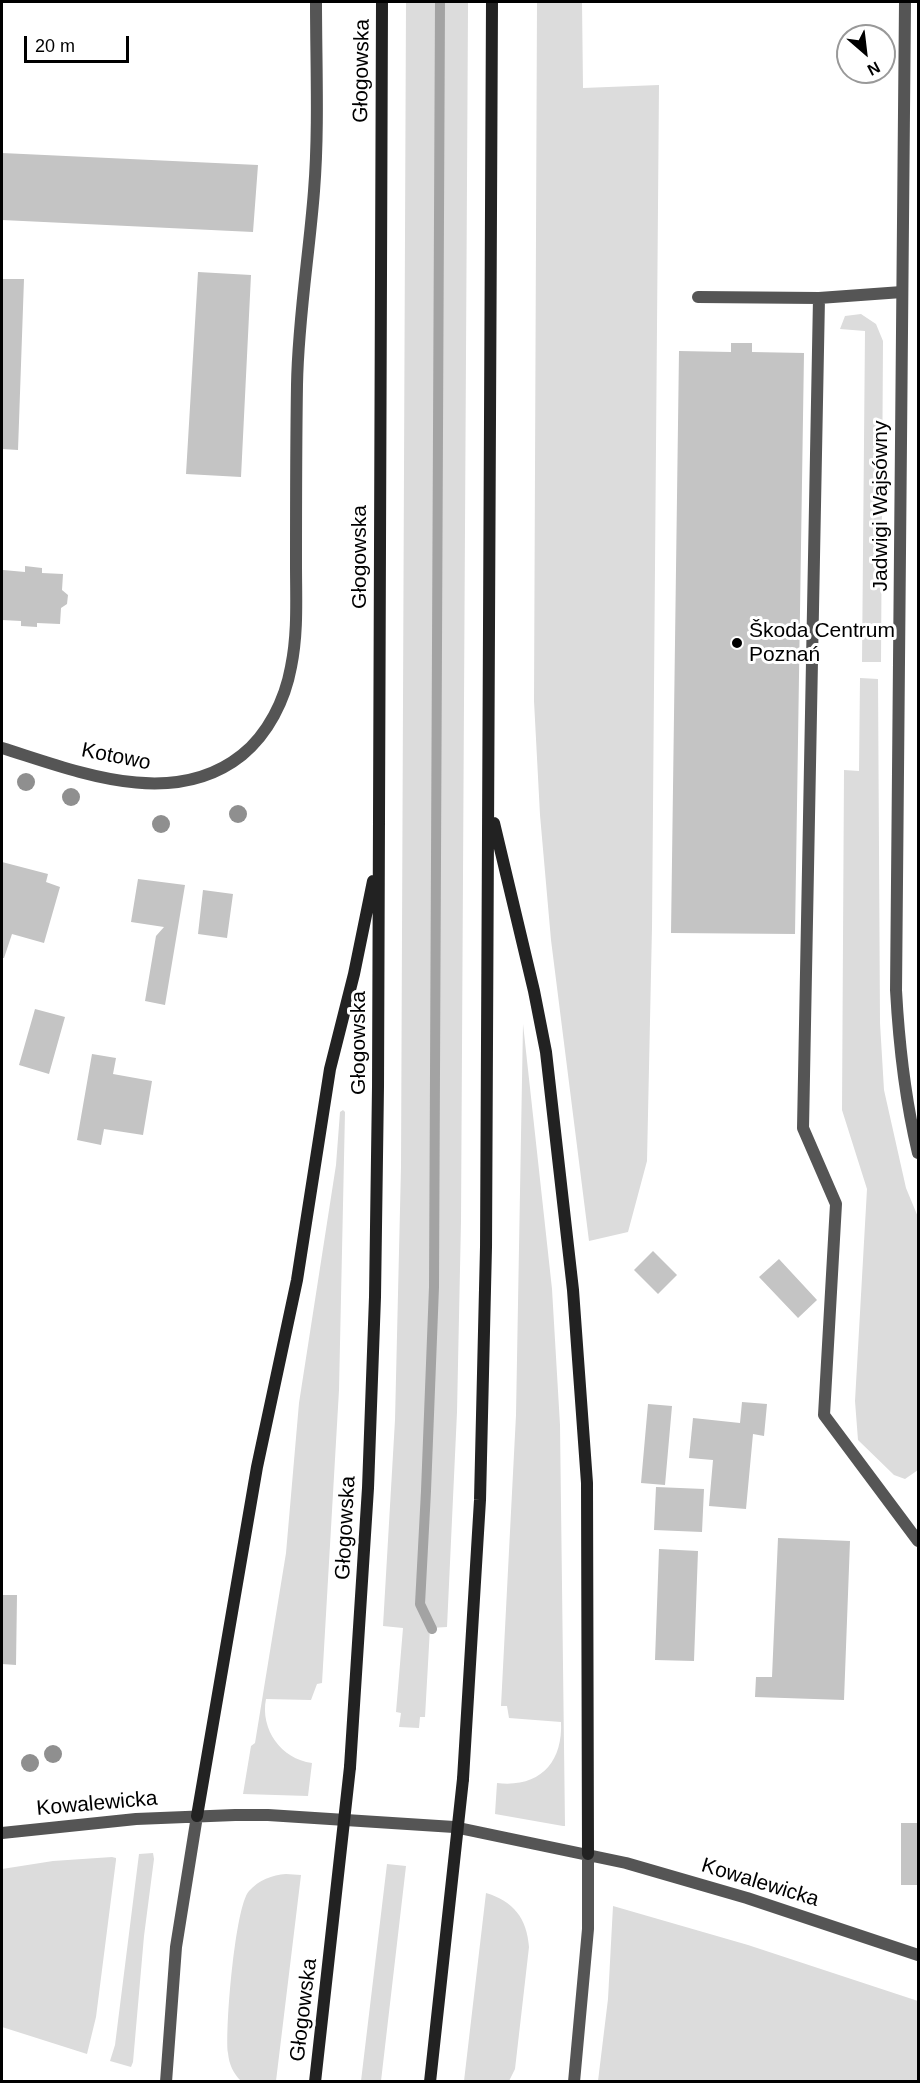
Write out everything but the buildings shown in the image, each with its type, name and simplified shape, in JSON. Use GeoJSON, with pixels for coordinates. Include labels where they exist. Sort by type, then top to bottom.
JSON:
{"type":"FeatureCollection","features":[{"type":"Feature","properties":{"kind":"main road","name":"Głogowska"},"geometry":{"type":"LineString","coordinates":[[315,2082],[350,1767],[361,1615],[374,1361],[378,1087],[382,2]]}},
{"type":"Feature","properties":{"kind":"main road"},"geometry":{"type":"LineString","coordinates":[[430,2082],[463,1779],[480,1500],[484,1374],[492,2]]}},
{"type":"Feature","properties":{"kind":"main road"},"geometry":{"type":"LineString","coordinates":[[489,790],[495,830],[534,990],[546,1052],[574,1301],[587,1483],[588,1854]]}},
{"type":"Feature","properties":{"kind":"main road"},"geometry":{"type":"LineString","coordinates":[[197,1816],[257,1467],[297,1280],[330,1069],[366,919],[378,835]]}},
{"type":"Feature","properties":{"kind":"street","name":"Kotowo"},"geometry":{"type":"LineString","coordinates":[[2,748],[110,779],[143,784],[196,779],[227,765],[253,744],[273,717],[282,698],[290,672],[296,625],[297,384],[300,316],[314,191],[316,2]]}},
{"type":"Feature","properties":{"kind":"street","name":"Jadwigi Wajsówny"},"geometry":{"type":"LineString","coordinates":[[905,2],[896,990],[898,1040],[904,1085],[918,1153]]}},
{"type":"Feature","properties":{"kind":"street"},"geometry":{"type":"LineString","coordinates":[[698,297],[819,298],[902,292]]}},
{"type":"Feature","properties":{"kind":"street"},"geometry":{"type":"LineString","coordinates":[[819,298],[803,1128],[836,1204],[824,1415],[918,1541]]}},
{"type":"Feature","properties":{"kind":"street","name":"Kowalewicka"},"geometry":{"type":"LineString","coordinates":[[2,1833],[136,1819],[268,1815],[454,1827],[588,1854],[747,1898],[918,1955]]}},
{"type":"Feature","properties":{"kind":"street"},"geometry":{"type":"LineString","coordinates":[[166,2082],[176,1947],[197,1816]]}},
{"type":"Feature","properties":{"kind":"street"},"geometry":{"type":"LineString","coordinates":[[574,2082],[588,1929],[588,1854]]}},
{"type":"Feature","properties":{"kind":"shaded area"},"geometry":{"type":"Polygon","coordinates":[[[406,2],[468,2],[461,1221],[457,1412],[447,1627],[430,1628],[425,1717],[420,1717],[419,1728],[399,1727],[401,1713],[396,1712],[403,1628],[383,1626],[395,1420],[401,1167],[406,2]]]}},
{"type":"Feature","properties":{"kind":"shaded area"},"geometry":{"type":"Polygon","coordinates":[[[537,2],[582,2],[583,88],[659,85],[652,927],[647,1161],[628,1232],[589,1241],[551,940],[540,815],[534,701],[537,2]]]}},
{"type":"Feature","properties":{"kind":"shaded area"},"geometry":{"type":"Polygon","coordinates":[[[861,314],[876,324],[883,341],[881,662],[862,662],[865,331],[840,329],[845,316],[861,314]]]}},
{"type":"Feature","properties":{"kind":"shaded area"},"geometry":{"type":"Polygon","coordinates":[[[860,678],[878,679],[880,1023],[884,1090],[906,1188],[918,1217],[918,1470],[905,1479],[894,1475],[858,1440],[855,1401],[867,1189],[842,1110],[844,770],[859,771],[860,678]]]}},
{"type":"Feature","properties":{"kind":"shaded area"},"geometry":{"type":"Polygon","coordinates":[[[523,1024],[552,1289],[560,1425],[565,1826],[495,1814],[497,1783],[525,1781],[546,1770],[558,1750],[561,1737],[561,1722],[509,1718],[507,1706],[501,1706],[516,1415],[523,1024]]]}},
{"type":"Feature","properties":{"kind":"shaded area"},"geometry":{"type":"Polygon","coordinates":[[[343,1110],[345,1112],[339,1390],[322,1683],[317,1684],[311,1700],[266,1699],[265,1710],[270,1731],[282,1749],[291,1756],[312,1763],[308,1796],[243,1794],[251,1746],[255,1743],[286,1553],[299,1403],[336,1165],[340,1112],[343,1110]]]}},
{"type":"Feature","properties":{"kind":"shaded area"},"geometry":{"type":"Polygon","coordinates":[[[153,1853],[131,2067],[110,2061],[115,2045],[139,1854],[153,1853]]]}},
{"type":"Feature","properties":{"kind":"shaded area"},"geometry":{"type":"Polygon","coordinates":[[[112,1857],[116,1860],[96,2017],[87,2054],[2,2027],[2,1869],[53,1861],[112,1857]]]}},
{"type":"Feature","properties":{"kind":"shaded area"},"geometry":{"type":"Polygon","coordinates":[[[387,1864],[406,1866],[381,2081],[361,2081],[387,1864]]]}},
{"type":"Feature","properties":{"kind":"shaded area"},"geometry":{"type":"Polygon","coordinates":[[[286,1874],[301,1875],[276,2081],[241,2081],[230,2065],[227,2040],[232,1969],[239,1919],[244,1901],[253,1887],[266,1879],[286,1874]]]}},
{"type":"Feature","properties":{"kind":"shaded area"},"geometry":{"type":"Polygon","coordinates":[[[486,1893],[496,1896],[517,1912],[528,1937],[529,1947],[515,2069],[509,2081],[464,2081],[486,1893]]]}},
{"type":"Feature","properties":{"kind":"shaded area"},"geometry":{"type":"Polygon","coordinates":[[[613,1906],[748,1945],[918,2001],[918,2081],[598,2081],[608,1999],[613,1906]]]}},
{"type":"Feature","properties":{"kind":"waterway"},"geometry":{"type":"LineString","coordinates":[[432,1629],[420,1604],[434,1287],[440,2]]}},
{"type":"Feature","properties":{"kind":"place","name":"Škoda Centrum Poznań"},"geometry":{"type":"Point","coordinates":[737,643]}}]}
